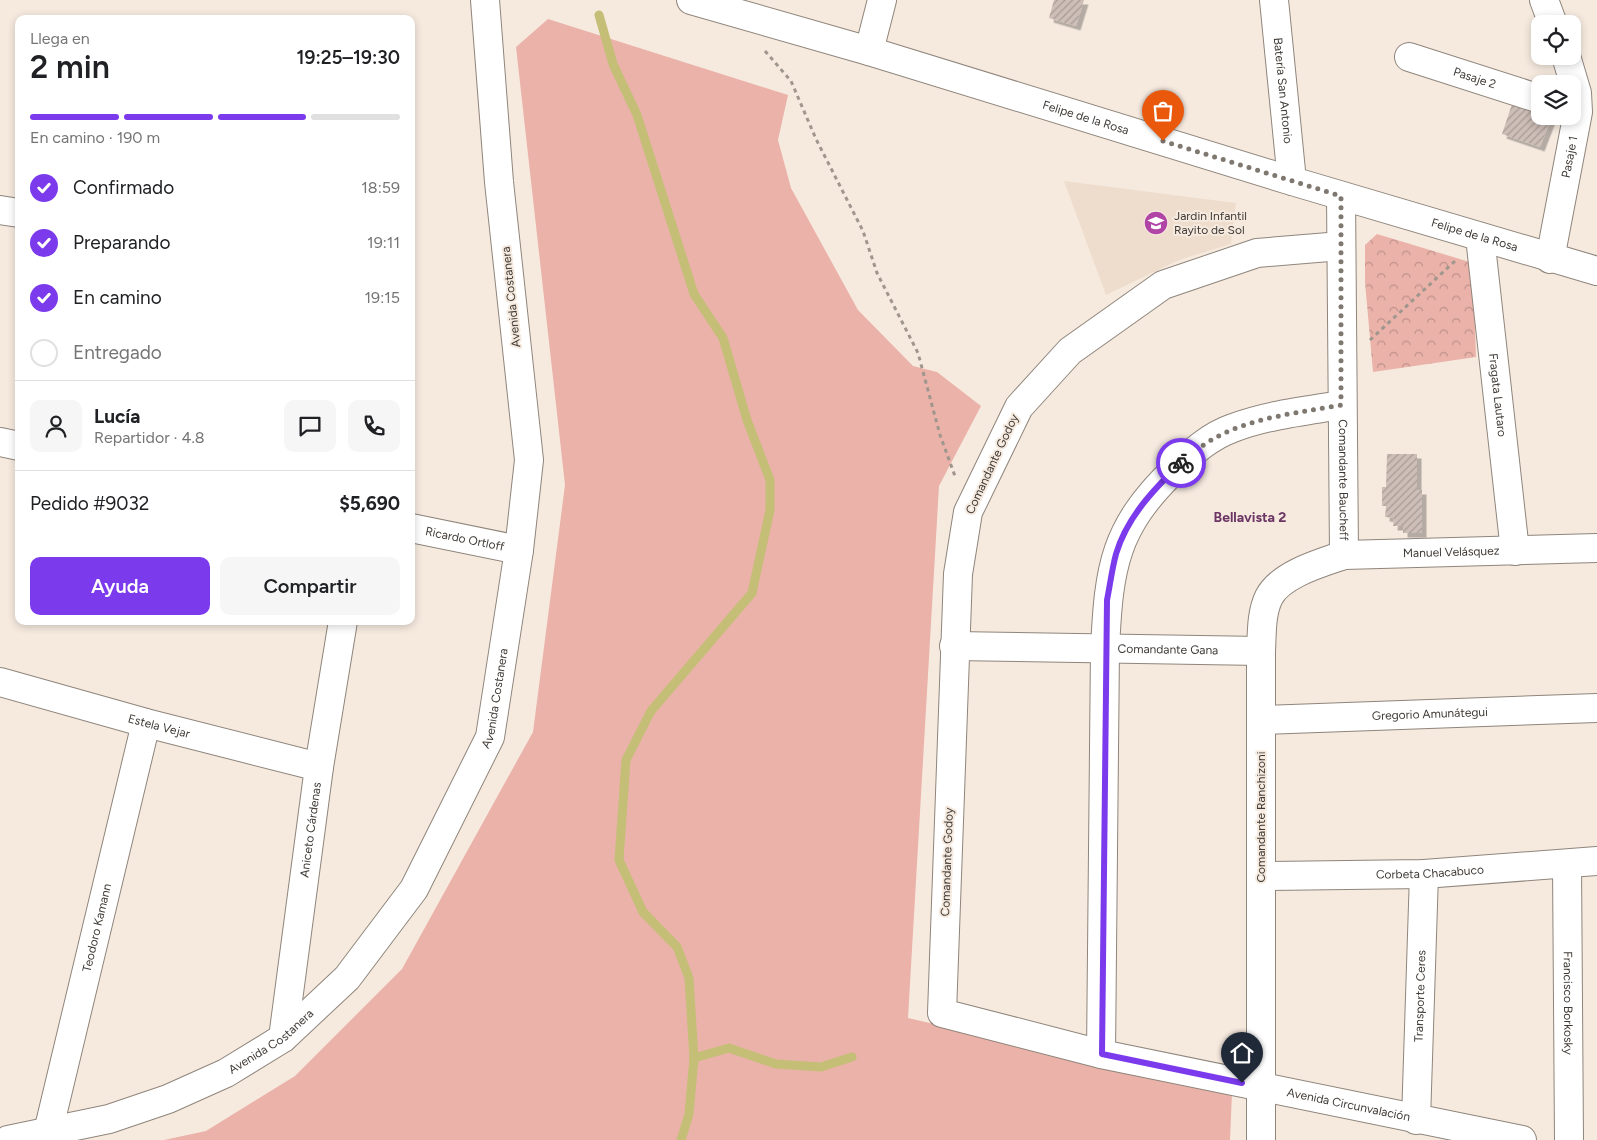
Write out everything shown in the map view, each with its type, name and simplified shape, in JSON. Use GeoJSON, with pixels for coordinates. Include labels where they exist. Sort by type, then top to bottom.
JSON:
{"type":"FeatureCollection","features":[{"type":"Feature","properties":{"kind":"street","name":"Avenida Costanera"},"geometry":{"type":"LineString","coordinates":[[8,1140],[109,1119],[168,1099],[226,1073],[282,1038],[347,978],[414,889],[490,737],[519,550],[529,460],[499,182],[485,0]]}},
{"type":"Feature","properties":{"kind":"street","name":"Felipe de la Rosa"},"geometry":{"type":"LineString","coordinates":[[691,0],[869,51],[1341,196],[1550,259],[1597,271]]}},
{"type":"Feature","properties":{"kind":"street"},"geometry":{"type":"LineString","coordinates":[[869,51],[882,0]]}},
{"type":"Feature","properties":{"kind":"street","name":"Batería San Antonio"},"geometry":{"type":"LineString","coordinates":[[1274,0],[1292,181]]}},
{"type":"Feature","properties":{"kind":"street"},"geometry":{"type":"LineString","coordinates":[[1544,0],[1550,15]]}},
{"type":"Feature","properties":{"kind":"street","name":"Pasaje 2"},"geometry":{"type":"LineString","coordinates":[[1409,57],[1531,96]]}},
{"type":"Feature","properties":{"kind":"street","name":"Pasaje 1"},"geometry":{"type":"LineString","coordinates":[[1550,259],[1573,125]]}},
{"type":"Feature","properties":{"kind":"street","name":"Comandante Baucheff"},"geometry":{"type":"LineString","coordinates":[[1341,196],[1341,405],[1344,555]]}},
{"type":"Feature","properties":{"kind":"street"},"geometry":{"type":"LineString","coordinates":[[0,210],[15,212]]}},
{"type":"Feature","properties":{"kind":"street","name":"Fragata Lautaro"},"geometry":{"type":"LineString","coordinates":[[1480,238],[1514,551]]}},
{"type":"Feature","properties":{"kind":"street","name":"Comandante Godoy"},"geometry":{"type":"LineString","coordinates":[[942,1013],[958,574],[968,512],[1019,407],[1070,351],[1163,285],[1257,253],[1341,246]]}},
{"type":"Feature","properties":{"kind":"street"},"geometry":{"type":"LineString","coordinates":[[1102,1054],[1105,648],[1107,600],[1116,553],[1137,511],[1166,478],[1196,449],[1232,428],[1266,418],[1341,405]]}},
{"type":"Feature","properties":{"kind":"street"},"geometry":{"type":"LineString","coordinates":[[0,442],[15,445]]}},
{"type":"Feature","properties":{"kind":"street","name":"Ricardo Ortloff"},"geometry":{"type":"LineString","coordinates":[[415,529],[519,550]]}},
{"type":"Feature","properties":{"kind":"street","name":"Manuel Velásquez"},"geometry":{"type":"LineString","coordinates":[[1306,568],[1344,555],[1597,548]]}},
{"type":"Feature","properties":{"kind":"street","name":"Comandante Ranchizoni"},"geometry":{"type":"LineString","coordinates":[[1261,1140],[1261,651],[1264,612],[1270,595],[1282,583],[1306,568]]}},
{"type":"Feature","properties":{"kind":"street","name":"Aniceto Cárdenas"},"geometry":{"type":"LineString","coordinates":[[282,1038],[320,767],[342,625]]}},
{"type":"Feature","properties":{"kind":"street","name":"Comandante Gana"},"geometry":{"type":"LineString","coordinates":[[954,646],[1261,651]]}},
{"type":"Feature","properties":{"kind":"street","name":"Estela Vejar"},"geometry":{"type":"LineString","coordinates":[[0,682],[146,723],[320,767]]}},
{"type":"Feature","properties":{"kind":"street","name":"Gregorio Amunátegui"},"geometry":{"type":"LineString","coordinates":[[1262,720],[1597,708]]}},
{"type":"Feature","properties":{"kind":"street","name":"Teodoro Kamann"},"geometry":{"type":"LineString","coordinates":[[48,1132],[146,723]]}},
{"type":"Feature","properties":{"kind":"street","name":"Corbeta Chacabuco"},"geometry":{"type":"LineString","coordinates":[[1261,876],[1424,874],[1567,865],[1597,861]]}},
{"type":"Feature","properties":{"kind":"street","name":"Francisco Borkosky"},"geometry":{"type":"LineString","coordinates":[[1567,865],[1569,1140]]}},
{"type":"Feature","properties":{"kind":"street","name":"Transporte Ceres"},"geometry":{"type":"LineString","coordinates":[[1416,1120],[1424,874]]}},
{"type":"Feature","properties":{"kind":"street","name":"Avenida Circunvalación"},"geometry":{"type":"LineString","coordinates":[[942,1013],[1102,1054],[1416,1120],[1522,1140]]}},
{"type":"Feature","properties":{"kind":"path"},"geometry":{"type":"LineString","coordinates":[[753,18],[766,53],[791,82],[816,139],[864,231],[877,273],[918,353],[940,435],[968,512]]}},
{"type":"Feature","properties":{"kind":"path"},"geometry":{"type":"LineString","coordinates":[[1342,366],[1456,259]]}},
{"type":"Feature","properties":{"kind":"shaded area","name":"Jardin Infantil Rayito de Sol"},"geometry":{"type":"Polygon","coordinates":[[[1064,181],[1236,203],[1231,244],[1179,260],[1106,295],[1064,181]]]}},
{"type":"Feature","properties":{"kind":"green space"},"geometry":{"type":"Polygon","coordinates":[[[548,19],[788,95],[778,140],[791,188],[858,310],[913,366],[937,372],[981,406],[939,486],[908,1018],[1232,1093],[1230,1140],[164,1140],[206,1131],[295,1076],[402,969],[533,732],[565,485],[516,47],[548,19]]]}},
{"type":"Feature","properties":{"kind":"green space"},"geometry":{"type":"Polygon","coordinates":[[[1377,234],[1473,263],[1476,357],[1373,372],[1365,282],[1365,245],[1377,234]]]}},
{"type":"Feature","properties":{"kind":"building"},"geometry":{"type":"Polygon","coordinates":[[[1054,0],[1084,0],[1076,26],[1049,18],[1054,0]]]}},
{"type":"Feature","properties":{"kind":"building"},"geometry":{"type":"Polygon","coordinates":[[[1513,101],[1531,108],[1531,125],[1549,125],[1540,147],[1502,134],[1513,101]]]}},
{"type":"Feature","properties":{"kind":"building"},"geometry":{"type":"Polygon","coordinates":[[[1387,454],[1417,454],[1417,490],[1422,490],[1422,533],[1403,533],[1403,526],[1393,526],[1394,518],[1385,517],[1386,506],[1382,506],[1382,487],[1386,487],[1387,454]]]}},
{"type":"Feature","properties":{"kind":"waterway"},"geometry":{"type":"LineString","coordinates":[[599,15],[613,64],[637,115],[694,294],[723,338],[747,420],[770,480],[770,510],[752,593],[651,711],[626,760],[619,860],[643,912],[677,947],[689,978],[694,1058],[689,1114],[681,1140]]}},
{"type":"Feature","properties":{"kind":"waterway"},"geometry":{"type":"LineString","coordinates":[[694,1058],[729,1048],[776,1064],[821,1067],[852,1057]]}},
{"type":"Feature","properties":{"kind":"way so far"},"geometry":{"type":"LineString","coordinates":[[1163,141],[1341,196],[1341,405],[1266,418],[1232,428],[1196,449],[1181,463]]}},
{"type":"Feature","properties":{"kind":"place","name":"Jardin Infantil Rayito de Sol"},"geometry":{"type":"Point","coordinates":[1156,223]}},
{"type":"Feature","properties":{"kind":"district","name":"Bellavista 2"},"geometry":{"type":"Point","coordinates":[1250,517]}},
{"type":"Feature","properties":{"kind":"route"},"geometry":{"type":"LineString","coordinates":[[1181,463],[1137,511],[1125,532],[1116,553],[1107,600],[1102,1054],[1242,1083]]}}]}
